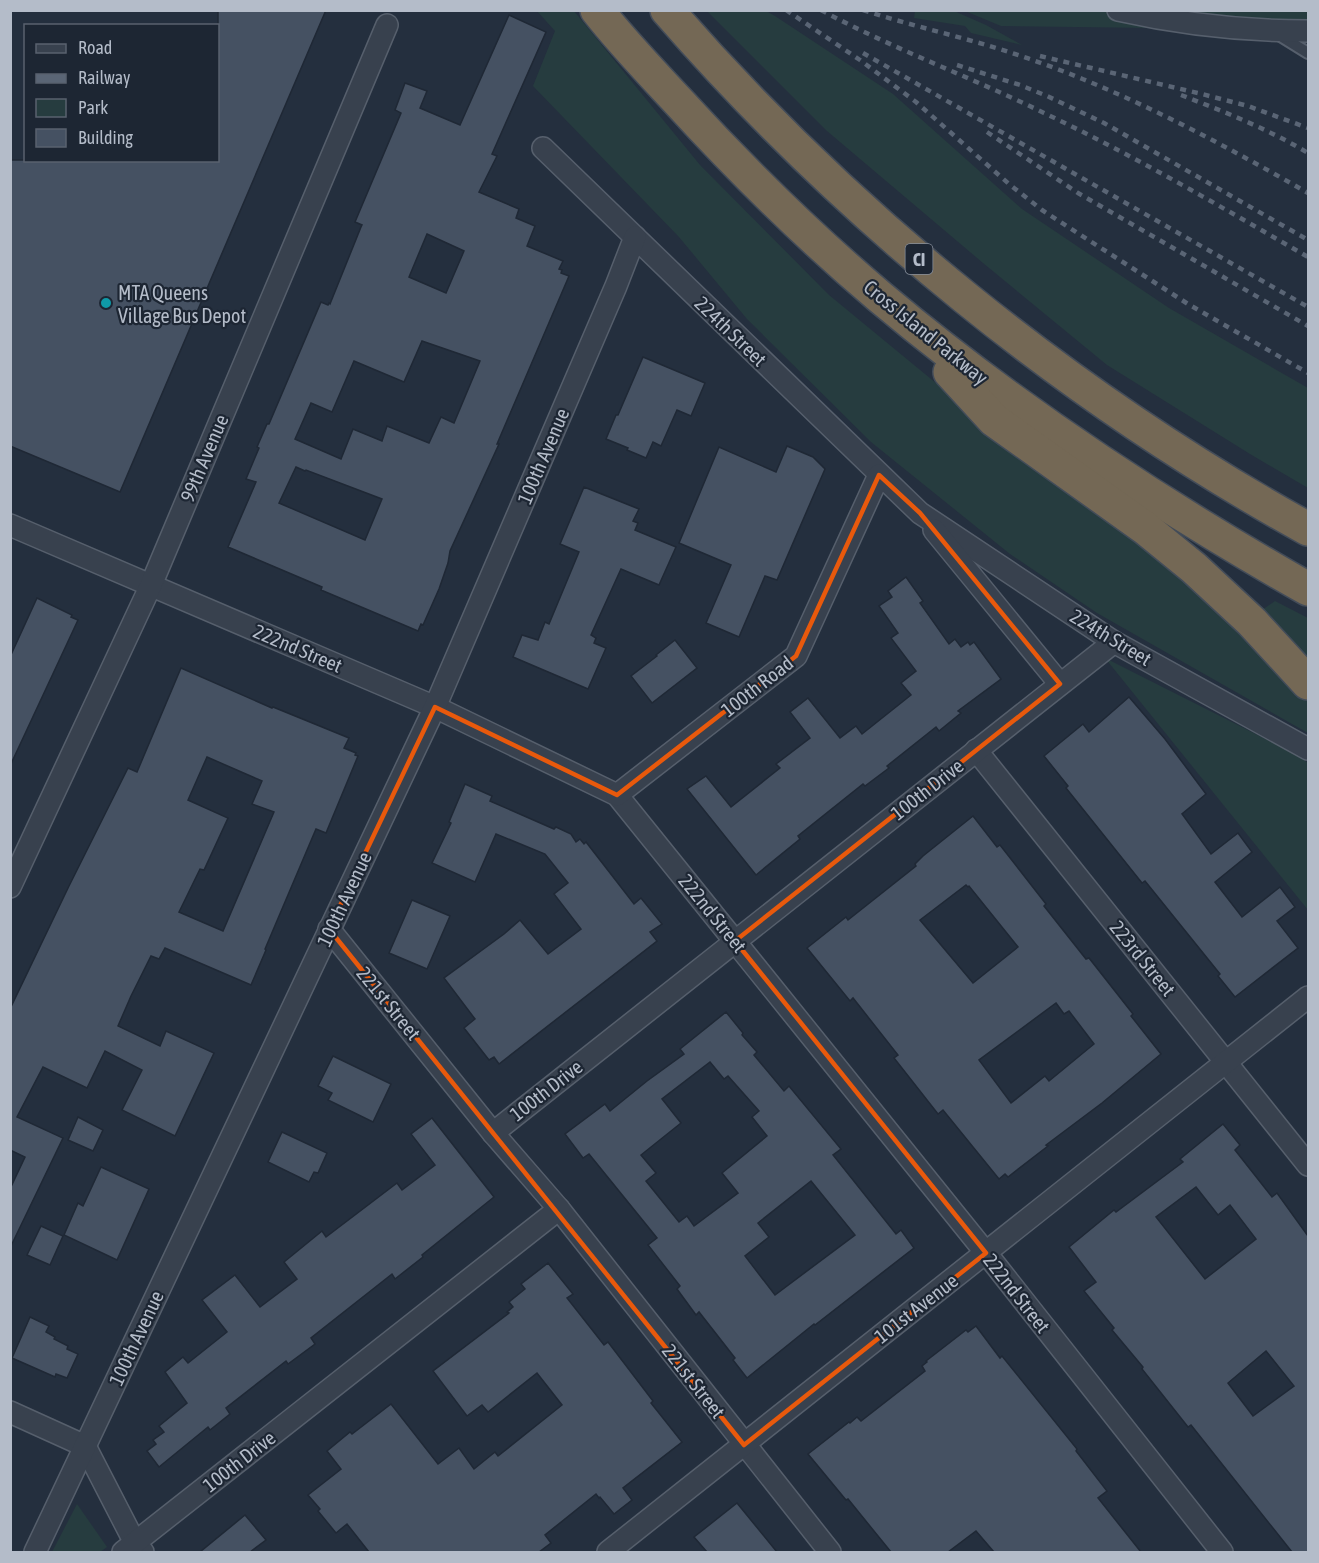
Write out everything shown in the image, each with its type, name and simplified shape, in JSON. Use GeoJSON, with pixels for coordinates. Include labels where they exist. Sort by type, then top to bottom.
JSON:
{"type":"FeatureCollection","features":[{"type":"Feature","properties":{"kind":"highway","name":"Cross Island Parkway"},"geometry":{"type":"LineString","coordinates":[[597,10],[765,192],[880,296],[948,352],[1065,438],[1132,483],[1308,589]]}},
{"type":"Feature","properties":{"kind":"highway","name":"CI"},"geometry":{"type":"LineString","coordinates":[[667,10],[772,124],[842,191],[923,263],[1018,339],[1117,411],[1204,468],[1302,524]]}},
{"type":"Feature","properties":{"kind":"highway"},"geometry":{"type":"LineString","coordinates":[[880,296],[994,420],[1145,528],[1194,568],[1252,622],[1308,682]]}},
{"type":"Feature","properties":{"kind":"street"},"geometry":{"type":"LineString","coordinates":[[1118,10],[1200,25],[1308,32]]}},
{"type":"Feature","properties":{"kind":"street","name":"99th Avenue"},"geometry":{"type":"LineString","coordinates":[[11,884],[151,585],[387,25]]}},
{"type":"Feature","properties":{"kind":"street","name":"224th Street"},"geometry":{"type":"LineString","coordinates":[[543,148],[920,513],[1060,684]]}},
{"type":"Feature","properties":{"kind":"street","name":"100th Avenue"},"geometry":{"type":"LineString","coordinates":[[35,1552],[435,707],[635,237]]}},
{"type":"Feature","properties":{"kind":"street","name":"100th Road"},"geometry":{"type":"LineString","coordinates":[[618,795],[796,656],[879,475]]}},
{"type":"Feature","properties":{"kind":"street","name":"224th Street"},"geometry":{"type":"LineString","coordinates":[[920,513],[1114,642],[1308,749]]}},
{"type":"Feature","properties":{"kind":"street","name":"222nd Street"},"geometry":{"type":"LineString","coordinates":[[10,525],[435,707],[618,795],[986,1253],[1222,1552]]}},
{"type":"Feature","properties":{"kind":"street","name":"100th Drive"},"geometry":{"type":"LineString","coordinates":[[134,1549],[558,1209],[493,1133],[1114,642]]}},
{"type":"Feature","properties":{"kind":"street","name":"223rd Street"},"geometry":{"type":"LineString","coordinates":[[976,750],[1308,1166]]}},
{"type":"Feature","properties":{"kind":"street","name":"221st Street"},"geometry":{"type":"LineString","coordinates":[[329,929],[493,1133]]}},
{"type":"Feature","properties":{"kind":"street","name":"101st Avenue"},"geometry":{"type":"LineString","coordinates":[[608,1552],[1308,996]]}},
{"type":"Feature","properties":{"kind":"street","name":"221st Street"},"geometry":{"type":"LineString","coordinates":[[558,1209],[830,1552]]}},
{"type":"Feature","properties":{"kind":"street"},"geometry":{"type":"LineString","coordinates":[[10,1412],[85,1446],[134,1549]]}},
{"type":"Feature","properties":{"kind":"lane"},"geometry":{"type":"LineString","coordinates":[[1271,30],[1308,54]]}},
{"type":"Feature","properties":{"kind":"highlighted area"},"geometry":{"type":"Polygon","coordinates":[[[879,475],[920,513],[1060,684],[735,941],[986,1253],[744,1445],[329,929],[435,707],[617,795],[796,656],[879,475]]]}},
{"type":"Feature","properties":{"kind":"green space"},"geometry":{"type":"Polygon","coordinates":[[[537,11],[574,11],[700,165],[829,295],[959,402],[1118,517],[1308,696],[1308,733],[1097,613],[1010,554],[871,442],[747,319],[679,237],[533,86],[555,31],[537,11]]]}},
{"type":"Feature","properties":{"kind":"green space"},"geometry":{"type":"Polygon","coordinates":[[[707,11],[766,11],[775,16],[893,94],[1022,209],[1169,308],[1308,388],[1308,488],[1107,365],[827,131],[707,11]]]}},
{"type":"Feature","properties":{"kind":"green space"},"geometry":{"type":"Polygon","coordinates":[[[915,11],[954,11],[1022,45],[971,33],[965,26],[914,18],[915,11]]]}},
{"type":"Feature","properties":{"kind":"green space"},"geometry":{"type":"Polygon","coordinates":[[[965,11],[1308,11],[1308,30],[1001,26],[965,11]]]}},
{"type":"Feature","properties":{"kind":"green space"},"geometry":{"type":"Polygon","coordinates":[[[1275,601],[1308,618],[1308,664],[1262,610],[1275,601]]]}},
{"type":"Feature","properties":{"kind":"green space"},"geometry":{"type":"Polygon","coordinates":[[[1105,658],[1299,756],[1308,763],[1308,910],[1105,658]]]}},
{"type":"Feature","properties":{"kind":"green space"},"geometry":{"type":"Polygon","coordinates":[[[77,1504],[107,1547],[100,1552],[52,1552],[77,1504]]]}},
{"type":"Feature","properties":{"kind":"building","name":"MTA Queens Village Bus Depot"},"geometry":{"type":"Polygon","coordinates":[[[218,10],[326,10],[120,492],[10,446],[10,160],[24,160],[24,162],[219,162],[218,10]]]}},
{"type":"Feature","properties":{"kind":"building"},"geometry":{"type":"Polygon","coordinates":[[[509,15],[546,32],[492,154],[497,156],[479,192],[519,209],[516,218],[535,226],[527,246],[563,261],[559,269],[562,270],[561,273],[569,276],[497,444],[499,444],[450,551],[439,589],[418,631],[228,547],[256,482],[246,479],[259,448],[257,447],[321,302],[330,304],[362,225],[355,222],[401,113],[395,110],[405,83],[427,91],[420,108],[460,125],[509,15]],[[427,234],[409,277],[446,293],[464,251],[427,234]],[[422,341],[404,382],[354,361],[332,412],[311,403],[295,439],[341,459],[353,429],[382,441],[387,426],[429,443],[441,417],[454,423],[480,361],[422,341]],[[296,467],[279,503],[365,540],[382,499],[296,467]]]}},
{"type":"Feature","properties":{"kind":"building"},"geometry":{"type":"Polygon","coordinates":[[[643,357],[705,383],[691,416],[677,410],[661,446],[653,442],[646,458],[606,439],[643,357]]]}},
{"type":"Feature","properties":{"kind":"building"},"geometry":{"type":"Polygon","coordinates":[[[787,446],[813,457],[825,469],[777,580],[765,576],[739,637],[706,623],[731,565],[679,543],[719,447],[776,472],[787,446]]]}},
{"type":"Feature","properties":{"kind":"building"},"geometry":{"type":"Polygon","coordinates":[[[584,487],[639,509],[633,521],[638,523],[635,530],[676,547],[659,585],[621,569],[591,635],[596,638],[594,643],[606,648],[588,689],[513,657],[522,635],[538,640],[545,622],[549,624],[579,552],[560,544],[584,487]]]}},
{"type":"Feature","properties":{"kind":"building"},"geometry":{"type":"Polygon","coordinates":[[[906,577],[923,601],[920,603],[949,644],[955,639],[961,647],[968,642],[970,645],[974,642],[1001,679],[958,711],[961,713],[939,731],[936,727],[887,766],[889,768],[865,786],[863,784],[798,836],[800,839],[756,875],[687,789],[706,776],[731,807],[780,768],[776,764],[810,738],[790,712],[808,698],[840,738],[856,726],[862,734],[911,695],[901,683],[916,671],[891,638],[898,633],[879,606],[892,597],[888,591],[906,577]]]}},
{"type":"Feature","properties":{"kind":"building"},"geometry":{"type":"Polygon","coordinates":[[[37,598],[78,620],[10,766],[10,657],[37,598]]]}},
{"type":"Feature","properties":{"kind":"building"},"geometry":{"type":"Polygon","coordinates":[[[675,640],[697,668],[652,703],[631,676],[675,640]]]}},
{"type":"Feature","properties":{"kind":"building"},"geometry":{"type":"Polygon","coordinates":[[[181,668],[272,708],[349,738],[344,748],[358,756],[326,833],[316,829],[251,985],[165,948],[159,959],[151,956],[131,996],[118,1026],[160,1046],[166,1031],[214,1053],[175,1136],[122,1110],[142,1070],[105,1051],[87,1088],[43,1067],[17,1117],[63,1138],[10,1248],[10,1189],[25,1157],[10,1150],[10,1009],[128,768],[137,772],[181,668]],[[207,757],[188,800],[228,818],[204,870],[200,869],[179,912],[223,931],[274,812],[252,804],[262,781],[207,757]]]}},
{"type":"Feature","properties":{"kind":"building"},"geometry":{"type":"Polygon","coordinates":[[[1129,697],[1165,739],[1206,794],[1182,814],[1211,854],[1238,833],[1252,852],[1215,882],[1242,917],[1280,887],[1295,907],[1277,921],[1298,948],[1235,997],[1218,976],[1220,974],[1145,881],[1142,883],[1066,788],[1068,786],[1044,756],[1083,724],[1089,732],[1129,697]]]}},
{"type":"Feature","properties":{"kind":"building"},"geometry":{"type":"Polygon","coordinates":[[[465,784],[492,796],[490,801],[571,834],[576,842],[580,839],[584,844],[586,842],[634,904],[641,898],[662,924],[650,932],[657,941],[499,1064],[494,1057],[489,1060],[464,1028],[475,1019],[444,978],[520,920],[548,954],[581,929],[554,894],[568,883],[545,854],[496,834],[475,882],[432,863],[451,823],[449,822],[465,784]]]}},
{"type":"Feature","properties":{"kind":"building"},"geometry":{"type":"Polygon","coordinates":[[[973,816],[997,847],[1000,845],[1046,904],[1044,906],[1086,959],[1089,958],[1161,1054],[1008,1177],[1005,1174],[999,1179],[943,1110],[938,1114],[894,1058],[898,1055],[853,998],[850,1001],[807,948],[846,917],[848,920],[916,866],[915,864],[973,816]],[[966,885],[920,920],[973,983],[1018,947],[966,885]],[[1056,1003],[979,1060],[1011,1103],[1045,1076],[1049,1081],[1094,1044],[1069,1011],[1064,1014],[1056,1003]]]}},
{"type":"Feature","properties":{"kind":"building"},"geometry":{"type":"Polygon","coordinates":[[[412,900],[450,916],[427,969],[389,953],[412,900]]]}},
{"type":"Feature","properties":{"kind":"building"},"geometry":{"type":"Polygon","coordinates":[[[726,1012],[757,1052],[754,1055],[784,1091],[789,1086],[841,1149],[833,1155],[896,1234],[901,1230],[914,1248],[747,1378],[733,1360],[735,1358],[699,1312],[696,1315],[677,1289],[680,1286],[648,1245],[657,1238],[589,1154],[583,1158],[565,1134],[605,1104],[610,1111],[684,1054],[680,1049],[726,1012]],[[710,1062],[662,1099],[681,1123],[641,1155],[656,1173],[646,1181],[679,1222],[687,1216],[694,1226],[738,1193],[722,1173],[767,1136],[752,1117],[759,1111],[728,1076],[724,1079],[710,1062]],[[811,1181],[758,1223],[769,1237],[745,1256],[775,1295],[855,1235],[811,1181]]]}},
{"type":"Feature","properties":{"kind":"building"},"geometry":{"type":"Polygon","coordinates":[[[333,1056],[391,1084],[373,1122],[328,1100],[332,1093],[318,1086],[333,1056]]]}},
{"type":"Feature","properties":{"kind":"building"},"geometry":{"type":"Polygon","coordinates":[[[78,1117],[103,1130],[93,1151],[68,1140],[78,1117]]]}},
{"type":"Feature","properties":{"kind":"building"},"geometry":{"type":"Polygon","coordinates":[[[432,1118],[494,1197],[395,1279],[392,1274],[311,1338],[315,1344],[288,1364],[286,1361],[226,1408],[230,1414],[210,1430],[208,1427],[159,1467],[147,1451],[156,1444],[153,1440],[164,1432],[159,1426],[187,1403],[165,1372],[183,1357],[188,1363],[227,1332],[202,1300],[235,1275],[260,1307],[297,1279],[284,1262],[322,1231],[326,1237],[397,1183],[402,1190],[435,1165],[411,1134],[432,1118]]]}},
{"type":"Feature","properties":{"kind":"building"},"geometry":{"type":"Polygon","coordinates":[[[1223,1124],[1240,1145],[1235,1150],[1272,1197],[1277,1193],[1308,1236],[1308,1552],[1292,1552],[1191,1425],[1188,1427],[1142,1369],[1143,1367],[1112,1330],[1114,1328],[1084,1291],[1096,1282],[1069,1247],[1114,1210],[1116,1212],[1183,1162],[1180,1159],[1223,1124]],[[1196,1187],[1156,1217],[1205,1279],[1256,1239],[1230,1205],[1218,1215],[1196,1187]],[[1266,1351],[1228,1383],[1253,1416],[1294,1386],[1266,1351]]]}},
{"type":"Feature","properties":{"kind":"building"},"geometry":{"type":"Polygon","coordinates":[[[282,1132],[327,1153],[318,1173],[314,1172],[309,1182],[268,1162],[282,1132]]]}},
{"type":"Feature","properties":{"kind":"building"},"geometry":{"type":"Polygon","coordinates":[[[101,1167],[149,1189],[117,1260],[64,1235],[78,1203],[83,1206],[101,1167]]]}},
{"type":"Feature","properties":{"kind":"building"},"geometry":{"type":"Polygon","coordinates":[[[41,1226],[63,1236],[50,1265],[27,1255],[41,1226]]]}},
{"type":"Feature","properties":{"kind":"building"},"geometry":{"type":"Polygon","coordinates":[[[548,1263],[573,1294],[567,1298],[604,1345],[608,1342],[682,1442],[623,1488],[632,1500],[614,1514],[596,1494],[545,1535],[551,1543],[539,1552],[369,1552],[347,1524],[336,1533],[308,1495],[341,1469],[327,1451],[391,1404],[438,1464],[459,1448],[474,1469],[495,1452],[498,1456],[562,1405],[537,1373],[488,1412],[482,1405],[467,1416],[433,1371],[509,1313],[507,1312],[513,1307],[509,1302],[525,1289],[521,1284],[548,1263]]]}},
{"type":"Feature","properties":{"kind":"building"},"geometry":{"type":"Polygon","coordinates":[[[30,1317],[49,1326],[46,1332],[68,1346],[67,1349],[78,1354],[67,1378],[56,1374],[55,1377],[12,1358],[30,1317]]]}},
{"type":"Feature","properties":{"kind":"building"},"geometry":{"type":"Polygon","coordinates":[[[976,1326],[1077,1449],[1076,1451],[1107,1491],[1098,1498],[1141,1552],[994,1552],[976,1531],[948,1552],[891,1552],[808,1454],[857,1417],[861,1421],[925,1371],[922,1366],[926,1361],[966,1330],[968,1332],[976,1326]]]}},
{"type":"Feature","properties":{"kind":"building"},"geometry":{"type":"Polygon","coordinates":[[[737,1503],[777,1552],[707,1552],[694,1537],[737,1503]]]}},
{"type":"Feature","properties":{"kind":"building"},"geometry":{"type":"Polygon","coordinates":[[[245,1515],[266,1540],[250,1552],[200,1552],[245,1515]]]}},
{"type":"Feature","properties":{"kind":"railway"},"geometry":{"type":"LineString","coordinates":[[786,10],[860,60],[916,102],[1042,210],[1188,304],[1308,373]]}},
{"type":"Feature","properties":{"kind":"railway"},"geometry":{"type":"LineString","coordinates":[[821,10],[1078,129],[1178,182],[1308,257]]}},
{"type":"Feature","properties":{"kind":"railway"},"geometry":{"type":"LineString","coordinates":[[863,10],[1012,53],[1089,82],[1200,134],[1308,193]]}},
{"type":"Feature","properties":{"kind":"railway"},"geometry":{"type":"LineString","coordinates":[[863,53],[1308,307]]}},
{"type":"Feature","properties":{"kind":"railway"},"geometry":{"type":"LineString","coordinates":[[1040,56],[1248,106],[1308,128]]}},
{"type":"Feature","properties":{"kind":"railway"},"geometry":{"type":"LineString","coordinates":[[957,65],[1020,85],[1104,123],[1308,240]]}},
{"type":"Feature","properties":{"kind":"railway"},"geometry":{"type":"LineString","coordinates":[[1181,95],[1230,114],[1308,153]]}},
{"type":"Feature","properties":{"kind":"railway"},"geometry":{"type":"LineString","coordinates":[[987,132],[1078,193],[1308,326]]}},
{"type":"Feature","properties":{"kind":"place","name":"MTA Queens Village Bus Depot"},"geometry":{"type":"Point","coordinates":[106,303]}}]}
